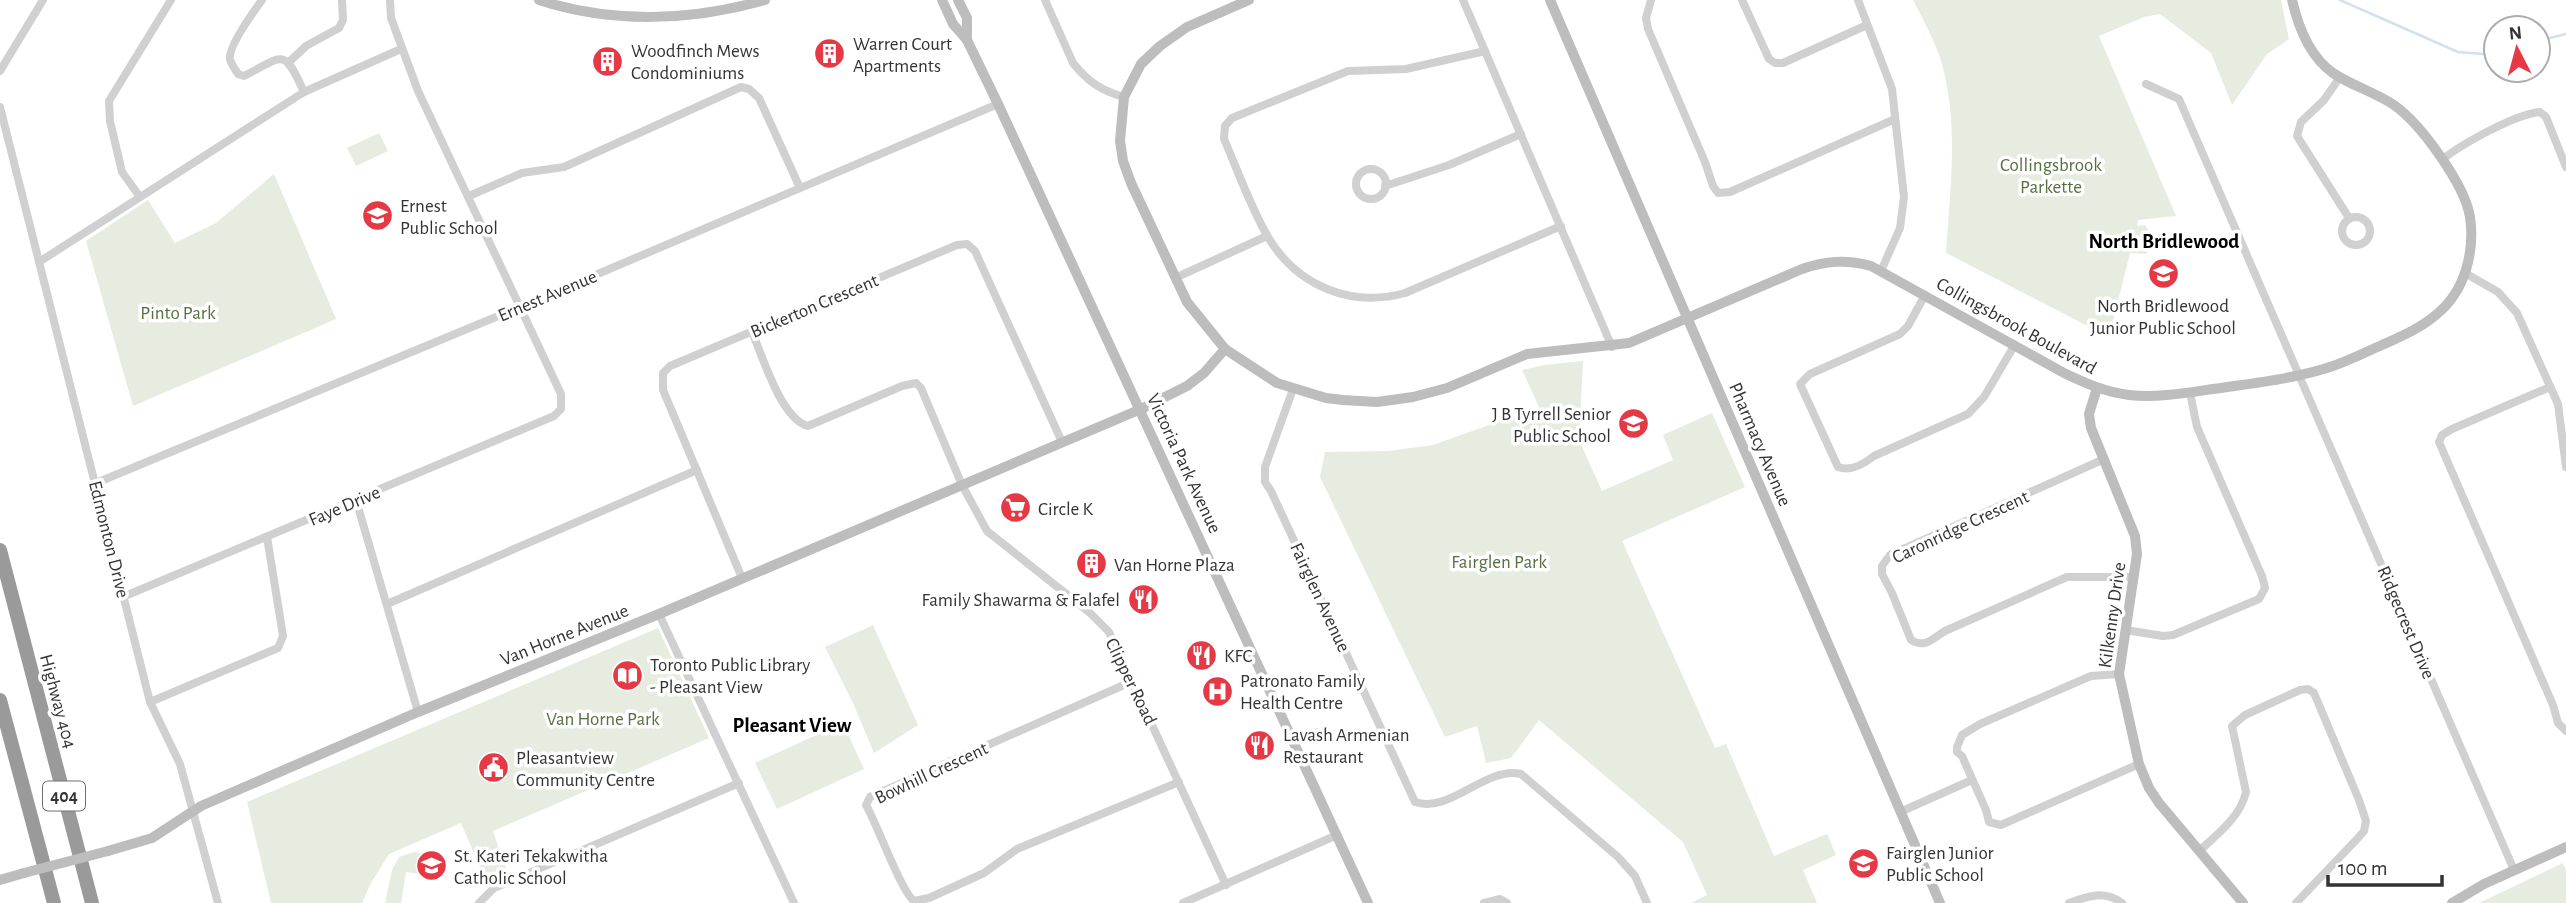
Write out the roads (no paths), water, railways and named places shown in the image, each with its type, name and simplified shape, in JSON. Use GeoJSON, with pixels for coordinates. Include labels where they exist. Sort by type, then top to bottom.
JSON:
{"type":"FeatureCollection","features":[{"type":"Feature","properties":{"kind":"highway","name":"Highway 404"},"geometry":{"type":"LineString","coordinates":[[0,550],[92,903]]}},
{"type":"Feature","properties":{"kind":"highway","name":"404"},"geometry":{"type":"LineString","coordinates":[[0,700],[54,903]]}},
{"type":"Feature","properties":{"kind":"street"},"geometry":{"type":"LineString","coordinates":[[0,71],[43,0]]}},
{"type":"Feature","properties":{"kind":"street"},"geometry":{"type":"LineString","coordinates":[[140,197],[122,172],[110,121],[109,101],[171,0]]}},
{"type":"Feature","properties":{"kind":"street"},"geometry":{"type":"LineString","coordinates":[[262,0],[235,42],[230,55],[232,64],[238,74],[244,76],[274,60],[289,62]]}},
{"type":"Feature","properties":{"kind":"street"},"geometry":{"type":"LineString","coordinates":[[289,62],[306,46],[339,28],[343,20],[342,0]]}},
{"type":"Feature","properties":{"kind":"street"},"geometry":{"type":"LineString","coordinates":[[390,0],[391,18],[418,91],[520,307]]}},
{"type":"Feature","properties":{"kind":"street"},"geometry":{"type":"LineString","coordinates":[[539,0],[604,15],[654,17],[704,14],[765,0]]}},
{"type":"Feature","properties":{"kind":"street","name":"Victoria Park Avenue"},"geometry":{"type":"LineString","coordinates":[[942,0],[953,24],[967,40],[998,104],[1368,903]]}},
{"type":"Feature","properties":{"kind":"street","name":"Victoria Park Avenue"},"geometry":{"type":"LineString","coordinates":[[958,0],[967,18],[967,40]]}},
{"type":"Feature","properties":{"kind":"street"},"geometry":{"type":"LineString","coordinates":[[1045,0],[1079,70],[1100,89],[1124,97],[1141,64],[1160,46],[1187,27],[1249,0]]}},
{"type":"Feature","properties":{"kind":"street"},"geometry":{"type":"LineString","coordinates":[[1463,0],[1612,347]]}},
{"type":"Feature","properties":{"kind":"street","name":"Pharmacy Avenue"},"geometry":{"type":"LineString","coordinates":[[1550,0],[1940,903]]}},
{"type":"Feature","properties":{"kind":"street"},"geometry":{"type":"LineString","coordinates":[[1651,0],[1646,18],[1648,29],[1718,193],[1730,192],[1895,119]]}},
{"type":"Feature","properties":{"kind":"street"},"geometry":{"type":"LineString","coordinates":[[1742,0],[1769,59],[1775,64],[1783,63],[1867,25]]}},
{"type":"Feature","properties":{"kind":"street"},"geometry":{"type":"LineString","coordinates":[[1858,0],[1892,89],[1904,205],[1900,228],[1881,271]]}},
{"type":"Feature","properties":{"kind":"street","name":"Collingsbrook Boulevard"},"geometry":{"type":"LineString","coordinates":[[1124,97],[1120,141],[1125,170],[1175,278],[1194,312],[1225,349],[1277,383],[1293,388],[1343,400],[1390,401],[1413,397],[1447,388],[1527,354],[1612,347],[1635,341],[1813,266],[1828,262],[1853,262],[1881,271],[2014,346],[2097,388],[2148,396],[2190,393],[2334,365],[2416,330],[2447,304],[2465,273],[2471,243],[2468,206],[2455,178],[2405,113],[2327,67],[2309,45],[2296,17],[2292,0]]}},
{"type":"Feature","properties":{"kind":"street"},"geometry":{"type":"LineString","coordinates":[[39,262],[304,92],[401,49]]}},
{"type":"Feature","properties":{"kind":"street"},"geometry":{"type":"LineString","coordinates":[[1485,51],[1406,69],[1348,71],[1327,78],[1231,118],[1225,126],[1224,139],[1267,236],[1297,272],[1315,284],[1345,296],[1378,298],[1405,293],[1561,226]]}},
{"type":"Feature","properties":{"kind":"street"},"geometry":{"type":"LineString","coordinates":[[289,62],[304,92]]}},
{"type":"Feature","properties":{"kind":"street"},"geometry":{"type":"LineString","coordinates":[[2340,77],[2325,100],[2301,122],[2297,136],[2349,218]]}},
{"type":"Feature","properties":{"kind":"street","name":"Ridgecrest Drive"},"geometry":{"type":"LineString","coordinates":[[2146,83],[2179,99],[2514,870]]}},
{"type":"Feature","properties":{"kind":"street"},"geometry":{"type":"LineString","coordinates":[[469,196],[522,173],[564,167],[741,87],[749,89],[759,98],[800,188]]}},
{"type":"Feature","properties":{"kind":"street","name":"Ernest Avenue"},"geometry":{"type":"LineString","coordinates":[[96,483],[998,104]]}},
{"type":"Feature","properties":{"kind":"street","name":"Edmonton Drive"},"geometry":{"type":"LineString","coordinates":[[0,107],[150,702],[180,764],[218,903]]}},
{"type":"Feature","properties":{"kind":"street"},"geometry":{"type":"LineString","coordinates":[[2442,160],[2472,139],[2540,112],[2546,117],[2566,167]]}},
{"type":"Feature","properties":{"kind":"street"},"geometry":{"type":"LineString","coordinates":[[1385,186],[1449,165],[1521,134]]}},
{"type":"Feature","properties":{"kind":"street"},"geometry":{"type":"LineString","coordinates":[[1175,278],[1267,236]]}},
{"type":"Feature","properties":{"kind":"street","name":"Bickerton Crescent"},"geometry":{"type":"LineString","coordinates":[[742,578],[663,390],[663,373],[670,366],[957,245],[967,244],[975,251],[1062,442]]}},
{"type":"Feature","properties":{"kind":"street"},"geometry":{"type":"LineString","coordinates":[[2465,273],[2498,292],[2517,313],[2560,412],[2566,467]]}},
{"type":"Feature","properties":{"kind":"street"},"geometry":{"type":"LineString","coordinates":[[1925,295],[1908,326],[1900,334],[1810,374],[1800,384],[1838,467],[1848,470],[1968,415],[1984,397],[2014,346]]}},
{"type":"Feature","properties":{"kind":"street","name":"Faye Drive"},"geometry":{"type":"LineString","coordinates":[[124,596],[554,416],[561,409],[561,394],[520,307]]}},
{"type":"Feature","properties":{"kind":"street","name":"Clipper Road"},"geometry":{"type":"LineString","coordinates":[[752,332],[786,409],[799,424],[808,426],[902,386],[916,383],[921,388],[962,485],[987,531],[1089,612],[1109,632],[1226,885]]}},
{"type":"Feature","properties":{"kind":"street","name":"Van Horne Avenue"},"geometry":{"type":"LineString","coordinates":[[0,880],[152,838],[201,806],[418,712],[659,614],[1141,409],[1187,386],[1205,373],[1225,349]]}},
{"type":"Feature","properties":{"kind":"street"},"geometry":{"type":"LineString","coordinates":[[2550,387],[2452,429],[2442,435],[2438,442],[2553,705],[2558,723],[2566,731]]}},
{"type":"Feature","properties":{"kind":"street","name":"Fairglen Avenue"},"geometry":{"type":"LineString","coordinates":[[1293,388],[1265,467],[1265,482],[1415,802],[1430,806],[1506,772],[1521,774],[1618,857],[1635,876],[1647,903]]}},
{"type":"Feature","properties":{"kind":"street","name":"Kilkenny Drive"},"geometry":{"type":"LineString","coordinates":[[2097,388],[2090,406],[2089,422],[2102,460],[2135,536],[2137,554],[2119,674],[2139,764],[2153,795],[2243,903]]}},
{"type":"Feature","properties":{"kind":"street"},"geometry":{"type":"LineString","coordinates":[[2126,630],[2173,635],[2259,599],[2265,588],[2197,427],[2190,393]]}},
{"type":"Feature","properties":{"kind":"street","name":"Caronridge Crescent"},"geometry":{"type":"LineString","coordinates":[[2102,460],[1890,555],[1882,566],[1882,574],[1911,640],[1920,644],[1927,644],[1945,631],[2067,576],[2134,577]]}},
{"type":"Feature","properties":{"kind":"street"},"geometry":{"type":"LineString","coordinates":[[387,604],[697,470]]}},
{"type":"Feature","properties":{"kind":"street"},"geometry":{"type":"LineString","coordinates":[[356,500],[418,712]]}},
{"type":"Feature","properties":{"kind":"street"},"geometry":{"type":"LineString","coordinates":[[150,702],[278,648],[283,636],[267,537]]}},
{"type":"Feature","properties":{"kind":"street"},"geometry":{"type":"LineString","coordinates":[[659,614],[794,903]]}},
{"type":"Feature","properties":{"kind":"street"},"geometry":{"type":"LineString","coordinates":[[2119,674],[2091,676],[1966,731],[1959,740],[1957,752],[1962,756],[1989,822],[2001,825],[2139,764]]}},
{"type":"Feature","properties":{"kind":"street","name":"Bowhill Crescent"},"geometry":{"type":"LineString","coordinates":[[1133,681],[873,795],[867,801],[867,807],[874,817],[905,890],[910,898],[917,901],[984,873],[1017,849],[1179,782]]}},
{"type":"Feature","properties":{"kind":"street"},"geometry":{"type":"LineString","coordinates":[[2199,851],[2244,803],[2246,792],[2232,726],[2245,715],[2300,691],[2308,689],[2314,692],[2366,821],[2364,831],[2296,903]]}},
{"type":"Feature","properties":{"kind":"street"},"geometry":{"type":"LineString","coordinates":[[1900,812],[1972,780]]}},
{"type":"Feature","properties":{"kind":"street"},"geometry":{"type":"LineString","coordinates":[[479,903],[494,888],[738,783]]}},
{"type":"Feature","properties":{"kind":"street"},"geometry":{"type":"LineString","coordinates":[[1183,903],[1337,835]]}},
{"type":"Feature","properties":{"kind":"street"},"geometry":{"type":"LineString","coordinates":[[2452,903],[2514,870],[2566,847]]}},
{"type":"Feature","properties":{"kind":"street"},"geometry":{"type":"LineString","coordinates":[[2069,903],[2088,896],[2107,894],[2122,903]]}},
{"type":"Feature","properties":{"kind":"street"},"geometry":{"type":"LineString","coordinates":[[1484,903],[1500,899],[1507,903]]}},
{"type":"Feature","properties":{"kind":"waterway"},"geometry":{"type":"LineString","coordinates":[[2340,0],[2458,52],[2482,54]]}},
{"type":"Feature","properties":{"kind":"waterway"},"geometry":{"type":"LineString","coordinates":[[2552,38],[2566,34]]}},
{"type":"Feature","properties":{"kind":"place","name":"Warren Court Apartments"},"geometry":{"type":"Point","coordinates":[830,54]}},
{"type":"Feature","properties":{"kind":"place","name":"Woodfinch Mews Condominiums"},"geometry":{"type":"Point","coordinates":[608,61]}},
{"type":"Feature","properties":{"kind":"place","name":"Ernest Public School"},"geometry":{"type":"Point","coordinates":[377,216]}},
{"type":"Feature","properties":{"kind":"place","name":"North Bridlewood Junior Public School"},"geometry":{"type":"Point","coordinates":[2163,274]}},
{"type":"Feature","properties":{"kind":"place","name":"J B Tyrrell Senior Public School"},"geometry":{"type":"Point","coordinates":[1634,424]}},
{"type":"Feature","properties":{"kind":"place","name":"Circle K"},"geometry":{"type":"Point","coordinates":[1015,508]}},
{"type":"Feature","properties":{"kind":"place","name":"Van Horne Plaza"},"geometry":{"type":"Point","coordinates":[1091,564]}},
{"type":"Feature","properties":{"kind":"place","name":"Family Shawarma & Falafel"},"geometry":{"type":"Point","coordinates":[1143,599]}},
{"type":"Feature","properties":{"kind":"place","name":"KFC"},"geometry":{"type":"Point","coordinates":[1201,655]}},
{"type":"Feature","properties":{"kind":"place","name":"Toronto Public Library - Pleasant View"},"geometry":{"type":"Point","coordinates":[627,675]}},
{"type":"Feature","properties":{"kind":"place","name":"Patronato Family Health Centre"},"geometry":{"type":"Point","coordinates":[1217,691]}},
{"type":"Feature","properties":{"kind":"place","name":"Lavash Armenian Restaurant"},"geometry":{"type":"Point","coordinates":[1260,745]}},
{"type":"Feature","properties":{"kind":"place","name":"Pleasantview Community Centre"},"geometry":{"type":"Point","coordinates":[493,768]}},
{"type":"Feature","properties":{"kind":"place","name":"Fairglen Junior Public School"},"geometry":{"type":"Point","coordinates":[1863,863]}},
{"type":"Feature","properties":{"kind":"place","name":"St. Kateri Tekakwitha Catholic School"},"geometry":{"type":"Point","coordinates":[431,866]}},
{"type":"Feature","properties":{"kind":"district","name":"North Bridlewood"},"geometry":{"type":"Point","coordinates":[2164,241]}},
{"type":"Feature","properties":{"kind":"district","name":"Pleasant View"},"geometry":{"type":"Point","coordinates":[792,725]}},
{"type":"Feature","properties":{"kind":"park label","name":"Collingsbrook Parkette"},"geometry":{"type":"Point","coordinates":[2051,175]}},
{"type":"Feature","properties":{"kind":"park label","name":"Pinto Park"},"geometry":{"type":"Point","coordinates":[178,312]}},
{"type":"Feature","properties":{"kind":"park label","name":"Fairglen Park"},"geometry":{"type":"Point","coordinates":[1499,561]}},
{"type":"Feature","properties":{"kind":"park label","name":"Van Horne Park"},"geometry":{"type":"Point","coordinates":[603,718]}}]}
